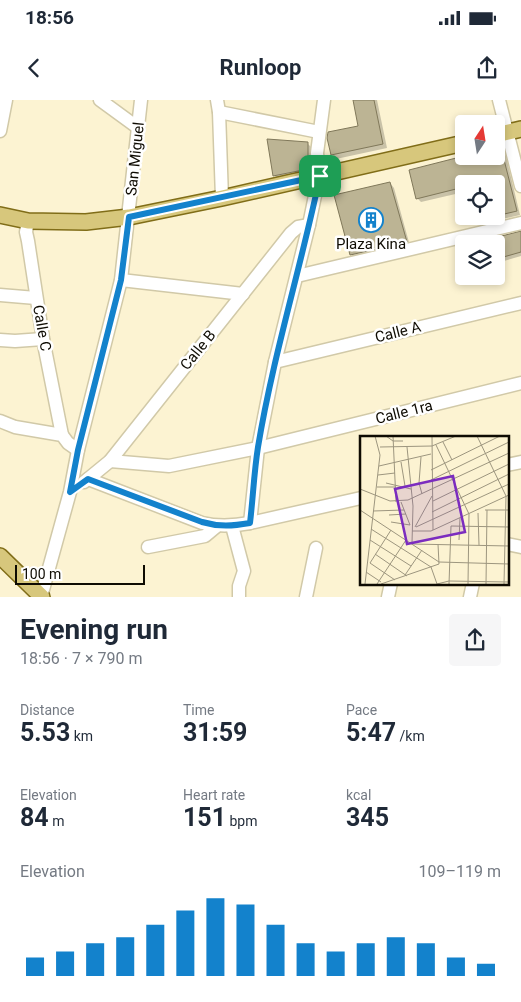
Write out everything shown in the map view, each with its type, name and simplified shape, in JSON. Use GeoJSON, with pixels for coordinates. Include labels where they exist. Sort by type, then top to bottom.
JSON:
{"type":"FeatureCollection","features":[{"type":"Feature","properties":{"kind":"main road"},"geometry":{"type":"LineString","coordinates":[[0,215],[28,221],[86,222],[129,217],[222,198],[455,144]]}},
{"type":"Feature","properties":{"kind":"main road"},"geometry":{"type":"LineString","coordinates":[[0,557],[42,597]]}},
{"type":"Feature","properties":{"kind":"street"},"geometry":{"type":"LineString","coordinates":[[0,131],[6,100]]}},
{"type":"Feature","properties":{"kind":"street"},"geometry":{"type":"LineString","coordinates":[[100,100],[137,127]]}},
{"type":"Feature","properties":{"kind":"street","name":"San Miguel"},"geometry":{"type":"LineString","coordinates":[[42,597],[70,492],[78,450],[121,280],[141,100]]}},
{"type":"Feature","properties":{"kind":"street"},"geometry":{"type":"LineString","coordinates":[[250,523],[258,448],[275,362],[320,176],[317,164],[324,100]]}},
{"type":"Feature","properties":{"kind":"street"},"geometry":{"type":"LineString","coordinates":[[499,100],[521,186]]}},
{"type":"Feature","properties":{"kind":"street"},"geometry":{"type":"LineString","coordinates":[[222,198],[218,106],[319,132]]}},
{"type":"Feature","properties":{"kind":"street","name":"Calle C"},"geometry":{"type":"LineString","coordinates":[[28,221],[26,232],[36,298],[62,435]]}},
{"type":"Feature","properties":{"kind":"street"},"geometry":{"type":"LineString","coordinates":[[297,276],[521,223]]}},
{"type":"Feature","properties":{"kind":"street","name":"Calle B"},"geometry":{"type":"LineString","coordinates":[[70,492],[110,461],[291,233],[298,228],[309,225]]}},
{"type":"Feature","properties":{"kind":"street"},"geometry":{"type":"LineString","coordinates":[[121,280],[243,294]]}},
{"type":"Feature","properties":{"kind":"street"},"geometry":{"type":"LineString","coordinates":[[0,295],[36,298]]}},
{"type":"Feature","properties":{"kind":"street","name":"Calle A"},"geometry":{"type":"LineString","coordinates":[[275,362],[521,303]]}},
{"type":"Feature","properties":{"kind":"street"},"geometry":{"type":"LineString","coordinates":[[0,340],[43,339]]}},
{"type":"Feature","properties":{"kind":"street","name":"Calle 1ra"},"geometry":{"type":"LineString","coordinates":[[110,461],[169,466],[258,448],[521,383]]}},
{"type":"Feature","properties":{"kind":"street"},"geometry":{"type":"LineString","coordinates":[[0,421],[15,427],[62,435],[68,443],[78,450]]}},
{"type":"Feature","properties":{"kind":"street"},"geometry":{"type":"LineString","coordinates":[[508,465],[521,462]]}},
{"type":"Feature","properties":{"kind":"street"},"geometry":{"type":"LineString","coordinates":[[88,479],[217,526],[250,523],[360,498]]}},
{"type":"Feature","properties":{"kind":"street"},"geometry":{"type":"LineString","coordinates":[[148,548],[205,536],[217,526]]}},
{"type":"Feature","properties":{"kind":"street"},"geometry":{"type":"LineString","coordinates":[[232,526],[244,571],[239,586],[239,597]]}},
{"type":"Feature","properties":{"kind":"street"},"geometry":{"type":"LineString","coordinates":[[508,544],[521,548]]}},
{"type":"Feature","properties":{"kind":"street"},"geometry":{"type":"LineString","coordinates":[[306,597],[316,548]]}},
{"type":"Feature","properties":{"kind":"street"},"geometry":{"type":"LineString","coordinates":[[388,597],[391,584]]}},
{"type":"Feature","properties":{"kind":"street"},"geometry":{"type":"LineString","coordinates":[[470,597],[473,584]]}},
{"type":"Feature","properties":{"kind":"building"},"geometry":{"type":"Polygon","coordinates":[[[353,100],[374,100],[383,144],[331,155],[327,138],[328,132],[358,126],[353,100]]]}},
{"type":"Feature","properties":{"kind":"building"},"geometry":{"type":"Polygon","coordinates":[[[267,139],[308,142],[308,169],[273,176],[267,139]]]}},
{"type":"Feature","properties":{"kind":"building"},"geometry":{"type":"Polygon","coordinates":[[[455,158],[455,165],[505,164],[517,211],[505,214],[505,175],[455,175],[455,189],[416,199],[409,170],[455,158]]]}},
{"type":"Feature","properties":{"kind":"building","name":"Plaza Kina"},"geometry":{"type":"Polygon","coordinates":[[[390,182],[407,242],[350,255],[334,195],[390,182]]]}},
{"type":"Feature","properties":{"kind":"building"},"geometry":{"type":"Polygon","coordinates":[[[521,231],[521,252],[505,257],[505,235],[521,231]]]}},
{"type":"Feature","properties":{"kind":"place","name":"Plaza Kina"},"geometry":{"type":"Point","coordinates":[371,220]}},
{"type":"Feature","properties":{"kind":"route"},"geometry":{"type":"LineString","coordinates":[[320,176],[275,362],[258,448],[250,523],[217,526],[202,522],[88,479],[70,492],[78,450],[121,280],[129,217],[180,208],[320,176]]}}]}
